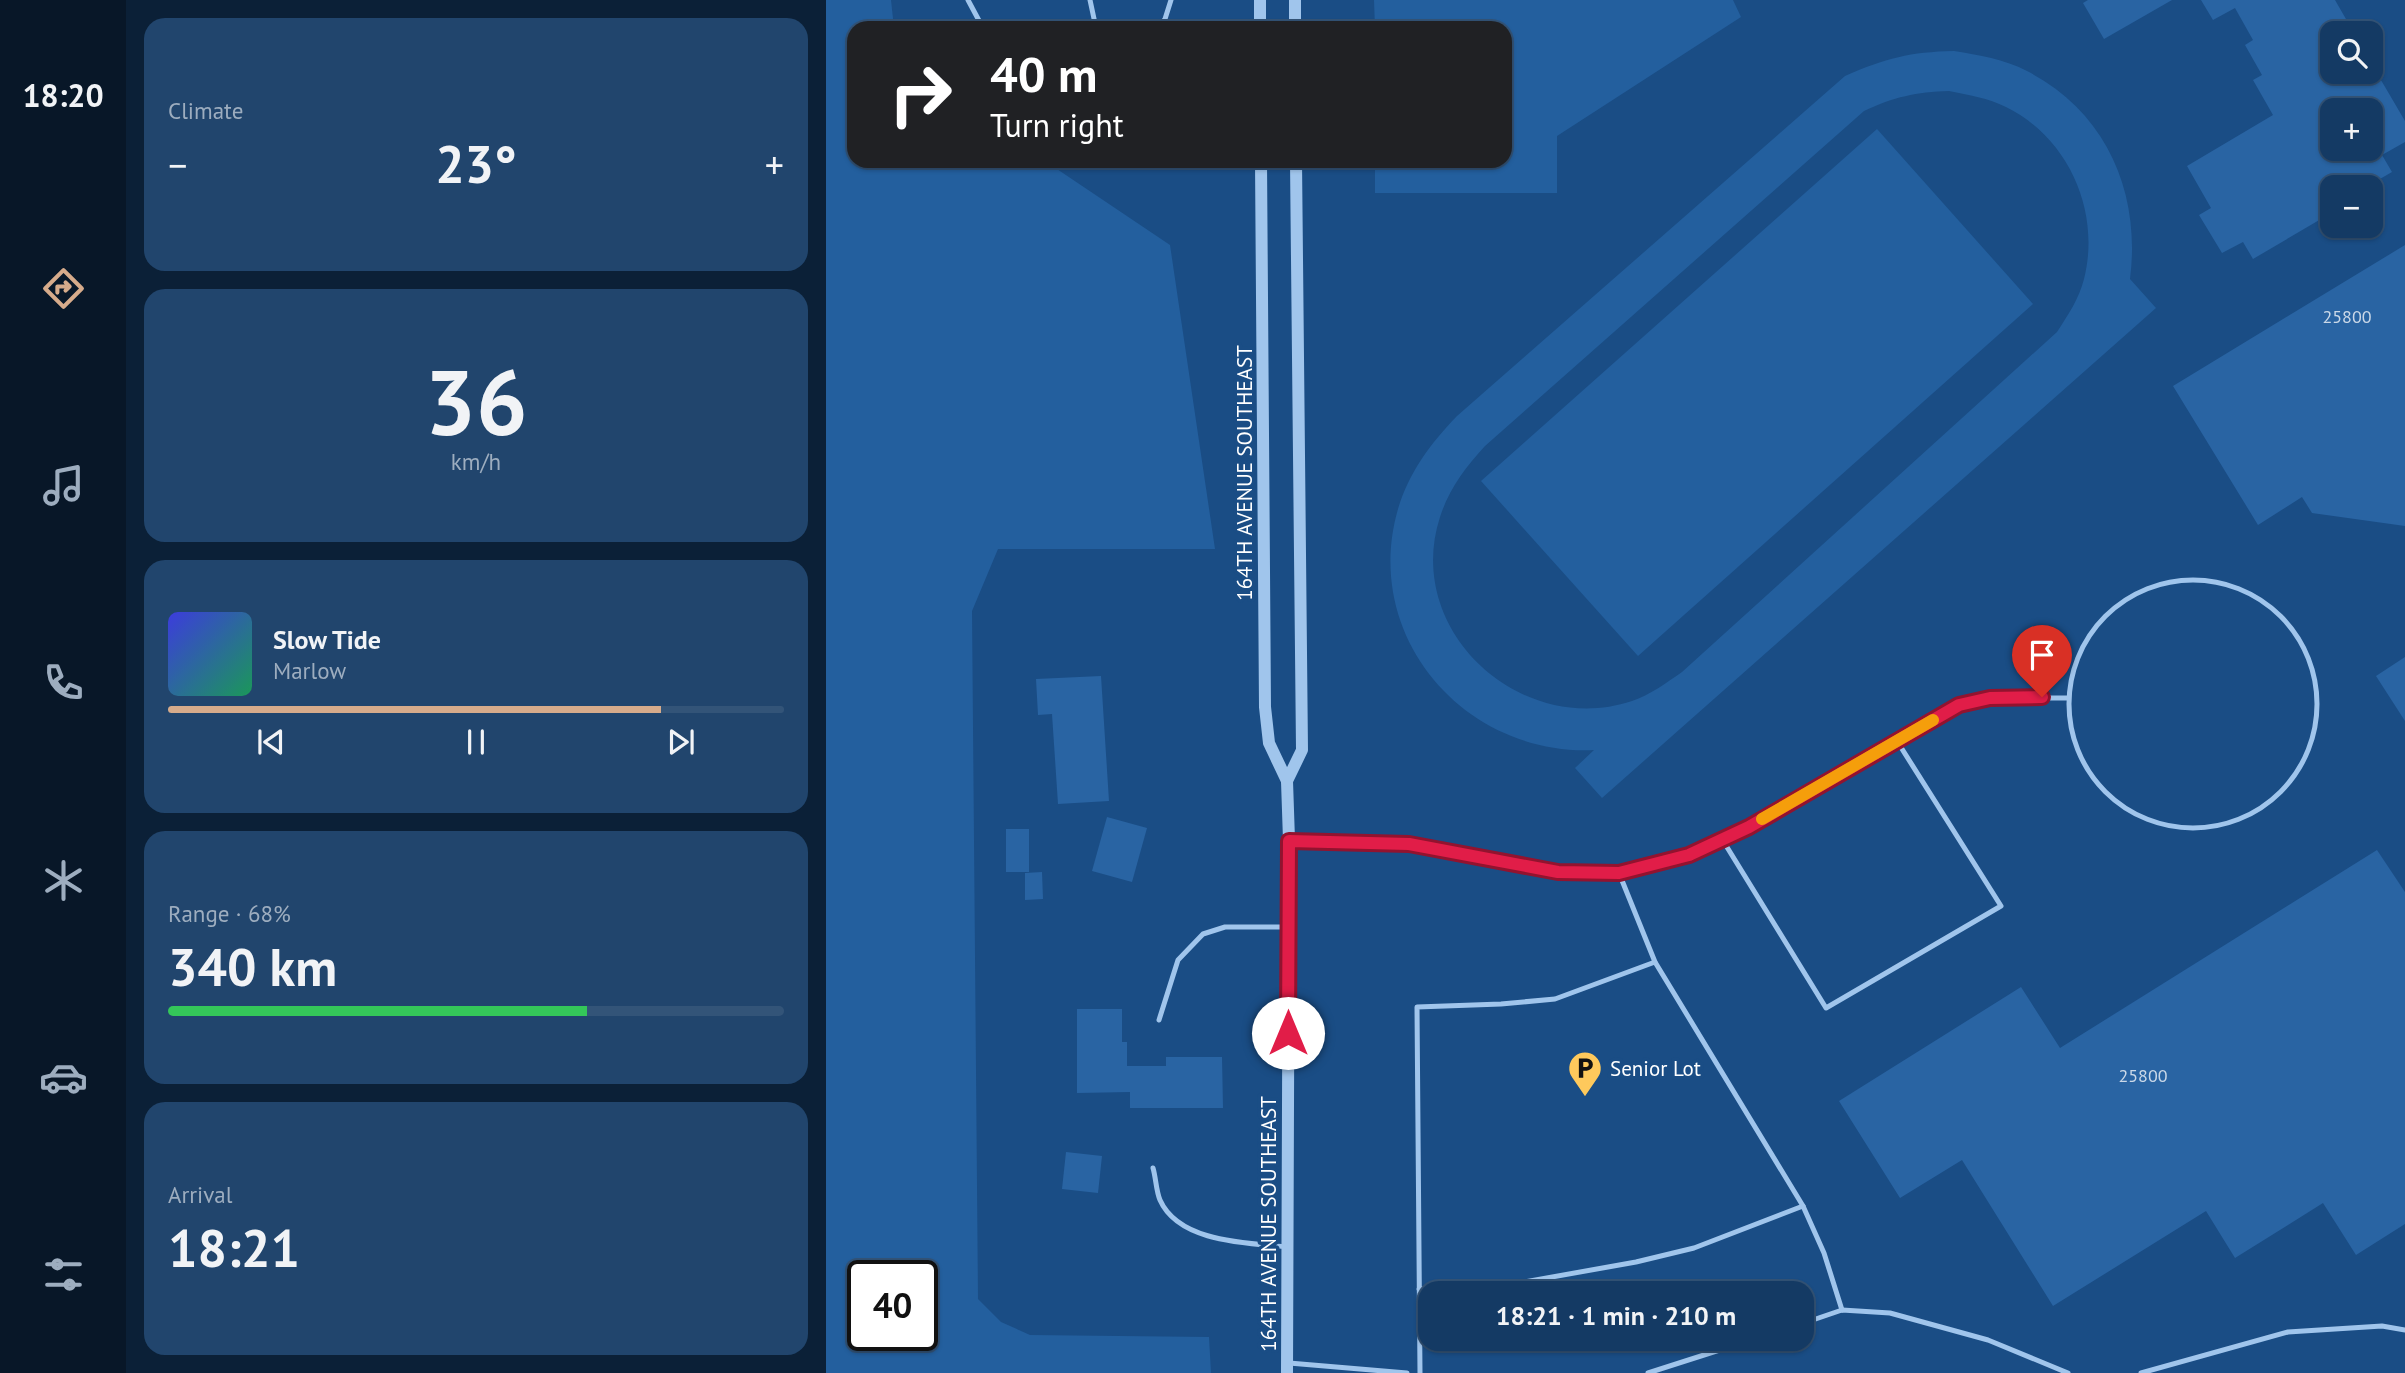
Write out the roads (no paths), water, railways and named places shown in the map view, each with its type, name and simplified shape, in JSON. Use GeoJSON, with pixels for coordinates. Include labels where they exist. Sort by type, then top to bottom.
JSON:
{"type":"FeatureCollection","features":[{"type":"Feature","properties":{"kind":"street"},"geometry":{"type":"LineString","coordinates":[[1260,0],[1260,21]]}},
{"type":"Feature","properties":{"kind":"street"},"geometry":{"type":"LineString","coordinates":[[1295,0],[1295,21]]}},
{"type":"Feature","properties":{"kind":"street","name":"164TH AVENUE SOUTHEAST"},"geometry":{"type":"LineString","coordinates":[[1261,168],[1265,707],[1269,743],[1287,781],[1289,841],[1287,1368]]}},
{"type":"Feature","properties":{"kind":"street","name":"164TH AVENUE SOUTHEAST"},"geometry":{"type":"LineString","coordinates":[[1287,781],[1302,750],[1296,168]]}},
{"type":"Feature","properties":{"kind":"lane"},"geometry":{"type":"LineString","coordinates":[[968,0],[979,21]]}},
{"type":"Feature","properties":{"kind":"lane"},"geometry":{"type":"LineString","coordinates":[[1090,0],[1094,21]]}},
{"type":"Feature","properties":{"kind":"lane"},"geometry":{"type":"LineString","coordinates":[[1163,21],[1171,0]]}},
{"type":"Feature","properties":{"kind":"lane"},"geometry":{"type":"LineString","coordinates":[[2188,579],[2238,587],[2276,610],[2304,646],[2317,688],[2310,748],[2288,786],[2243,819],[2200,829],[2174,828],[2132,813],[2098,786],[2073,741],[2067,698],[2082,646],[2108,612],[2145,589],[2188,579]]}},
{"type":"Feature","properties":{"kind":"lane"},"geometry":{"type":"LineString","coordinates":[[1289,841],[1428,846],[1492,861],[1558,872],[1619,873],[1689,855],[1749,827],[1959,705],[1990,698],[2067,698]]}},
{"type":"Feature","properties":{"kind":"lane"},"geometry":{"type":"LineString","coordinates":[[1722,839],[1826,1007],[2001,906],[1897,741]]}},
{"type":"Feature","properties":{"kind":"lane"},"geometry":{"type":"LineString","coordinates":[[1619,873],[1655,962],[1803,1206],[1824,1253],[1842,1310]]}},
{"type":"Feature","properties":{"kind":"lane"},"geometry":{"type":"LineString","coordinates":[[1159,1020],[1178,960],[1203,934],[1225,927],[1289,928]]}},
{"type":"Feature","properties":{"kind":"lane"},"geometry":{"type":"LineString","coordinates":[[1419,1281],[1417,1007],[1555,999],[1655,962]]}},
{"type":"Feature","properties":{"kind":"lane"},"geometry":{"type":"LineString","coordinates":[[1153,1168],[1161,1201],[1178,1223],[1228,1241],[1288,1247]]}},
{"type":"Feature","properties":{"kind":"lane"},"geometry":{"type":"LineString","coordinates":[[1530,1281],[1636,1262],[1694,1248],[1803,1206]]}},
{"type":"Feature","properties":{"kind":"lane"},"geometry":{"type":"LineString","coordinates":[[1814,1320],[1842,1310],[1889,1312],[1976,1336],[2068,1373]]}},
{"type":"Feature","properties":{"kind":"lane"},"geometry":{"type":"LineString","coordinates":[[2141,1373],[2288,1332],[2382,1326],[2405,1330]]}},
{"type":"Feature","properties":{"kind":"lane"},"geometry":{"type":"LineString","coordinates":[[1420,1351],[1420,1373]]}},
{"type":"Feature","properties":{"kind":"lane"},"geometry":{"type":"LineString","coordinates":[[1648,1373],[1717,1351]]}},
{"type":"Feature","properties":{"kind":"lane"},"geometry":{"type":"LineString","coordinates":[[1287,1368],[1407,1373]]}},
{"type":"Feature","properties":{"kind":"place","name":"Senior Lot"},"geometry":{"type":"Point","coordinates":[1585,1098]}}]}
